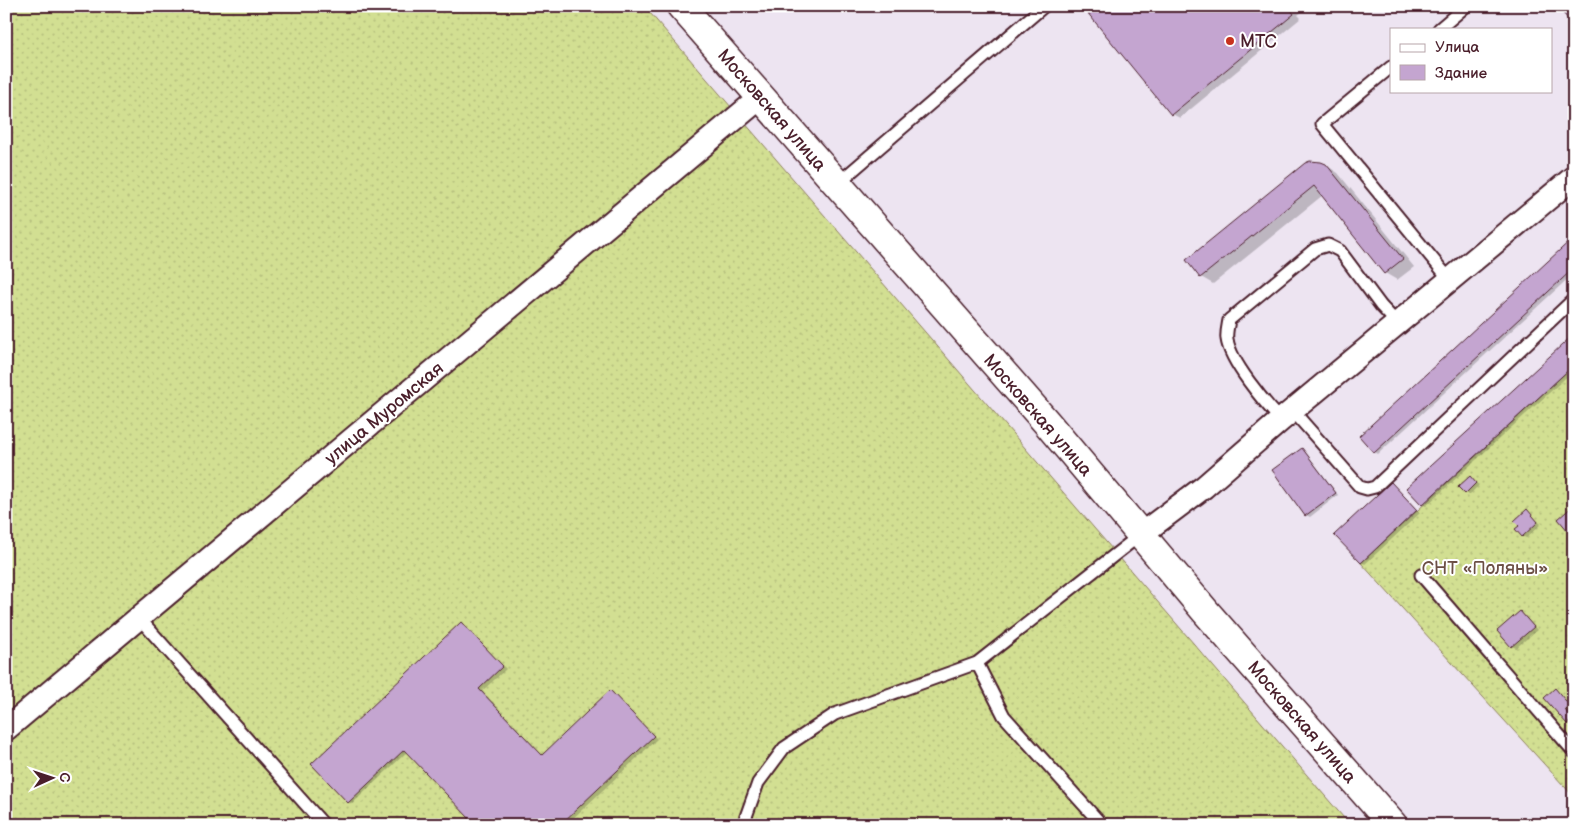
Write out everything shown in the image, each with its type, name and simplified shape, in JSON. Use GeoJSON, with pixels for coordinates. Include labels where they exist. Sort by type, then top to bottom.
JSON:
{"type":"FeatureCollection","features":[{"type":"Feature","properties":{"kind":"main road","name":"Московская улица"},"geometry":{"type":"LineString","coordinates":[[681,6],[1047,423],[1206,612],[1393,825]]}},
{"type":"Feature","properties":{"kind":"street","name":"улица Муромская"},"geometry":{"type":"LineString","coordinates":[[6,729],[762,98]]}},
{"type":"Feature","properties":{"kind":"street"},"geometry":{"type":"LineString","coordinates":[[1140,535],[1204,486],[1397,323],[1574,178]]}},
{"type":"Feature","properties":{"kind":"lane"},"geometry":{"type":"LineString","coordinates":[[837,184],[1044,6]]}},
{"type":"Feature","properties":{"kind":"lane"},"geometry":{"type":"LineString","coordinates":[[1440,28],[1466,6]]}},
{"type":"Feature","properties":{"kind":"lane"},"geometry":{"type":"LineString","coordinates":[[1390,69],[1322,124],[1450,280]]}},
{"type":"Feature","properties":{"kind":"lane"},"geometry":{"type":"LineString","coordinates":[[1397,323],[1340,251],[1328,245],[1315,249],[1229,320],[1227,338],[1231,354],[1262,400],[1287,416],[1360,487],[1367,489],[1375,487],[1574,298]]}},
{"type":"Feature","properties":{"kind":"lane"},"geometry":{"type":"LineString","coordinates":[[743,825],[758,783],[784,748],[835,714],[977,663],[1140,535]]}},
{"type":"Feature","properties":{"kind":"lane"},"geometry":{"type":"LineString","coordinates":[[1421,575],[1574,752]]}},
{"type":"Feature","properties":{"kind":"lane"},"geometry":{"type":"LineString","coordinates":[[139,618],[324,825]]}},
{"type":"Feature","properties":{"kind":"lane"},"geometry":{"type":"LineString","coordinates":[[977,663],[1004,716],[1102,825]]}},
{"type":"Feature","properties":{"kind":"green space"},"geometry":{"type":"Polygon","coordinates":[[[6,6],[644,6],[1350,825],[6,825],[6,6]]]}},
{"type":"Feature","properties":{"kind":"green space","name":"СНТ «Поляны»"},"geometry":{"type":"Polygon","coordinates":[[[1574,365],[1574,797],[1361,563],[1574,365]]]}},
{"type":"Feature","properties":{"kind":"building"},"geometry":{"type":"Polygon","coordinates":[[[1082,6],[1288,6],[1294,14],[1171,115],[1082,6]]]}},
{"type":"Feature","properties":{"kind":"building"},"geometry":{"type":"Polygon","coordinates":[[[1557,6],[1574,6],[1574,26],[1557,6]]]}},
{"type":"Feature","properties":{"kind":"building"},"geometry":{"type":"Polygon","coordinates":[[[1310,161],[1326,164],[1403,259],[1384,274],[1314,186],[1200,278],[1186,260],[1305,163],[1310,161]]]}},
{"type":"Feature","properties":{"kind":"building"},"geometry":{"type":"Polygon","coordinates":[[[1574,237],[1574,268],[1374,453],[1359,436],[1574,237]]]}},
{"type":"Feature","properties":{"kind":"building"},"geometry":{"type":"Polygon","coordinates":[[[1574,334],[1574,365],[1422,505],[1406,488],[1574,334]]]}},
{"type":"Feature","properties":{"kind":"building"},"geometry":{"type":"Polygon","coordinates":[[[1302,448],[1336,493],[1305,516],[1272,470],[1302,448]]]}},
{"type":"Feature","properties":{"kind":"building"},"geometry":{"type":"Polygon","coordinates":[[[1470,476],[1476,483],[1465,494],[1458,487],[1470,476]]]}},
{"type":"Feature","properties":{"kind":"building"},"geometry":{"type":"Polygon","coordinates":[[[1391,482],[1417,510],[1361,563],[1334,535],[1391,482]]]}},
{"type":"Feature","properties":{"kind":"building"},"geometry":{"type":"Polygon","coordinates":[[[1574,505],[1574,538],[1558,519],[1574,505]]]}},
{"type":"Feature","properties":{"kind":"building"},"geometry":{"type":"Polygon","coordinates":[[[1527,509],[1538,522],[1522,537],[1515,529],[1519,526],[1514,521],[1527,509]]]}},
{"type":"Feature","properties":{"kind":"building"},"geometry":{"type":"Polygon","coordinates":[[[1520,611],[1534,627],[1511,647],[1497,631],[1520,611]]]}},
{"type":"Feature","properties":{"kind":"building"},"geometry":{"type":"Polygon","coordinates":[[[461,622],[503,666],[479,689],[542,755],[610,690],[654,736],[560,825],[462,825],[469,818],[404,750],[348,803],[311,764],[461,622]]]}},
{"type":"Feature","properties":{"kind":"building"},"geometry":{"type":"Polygon","coordinates":[[[1555,688],[1570,706],[1565,710],[1573,719],[1567,724],[1544,698],[1555,688]]]}},
{"type":"Feature","properties":{"kind":"place","name":"МТС"},"geometry":{"type":"Point","coordinates":[1230,41]}}]}
